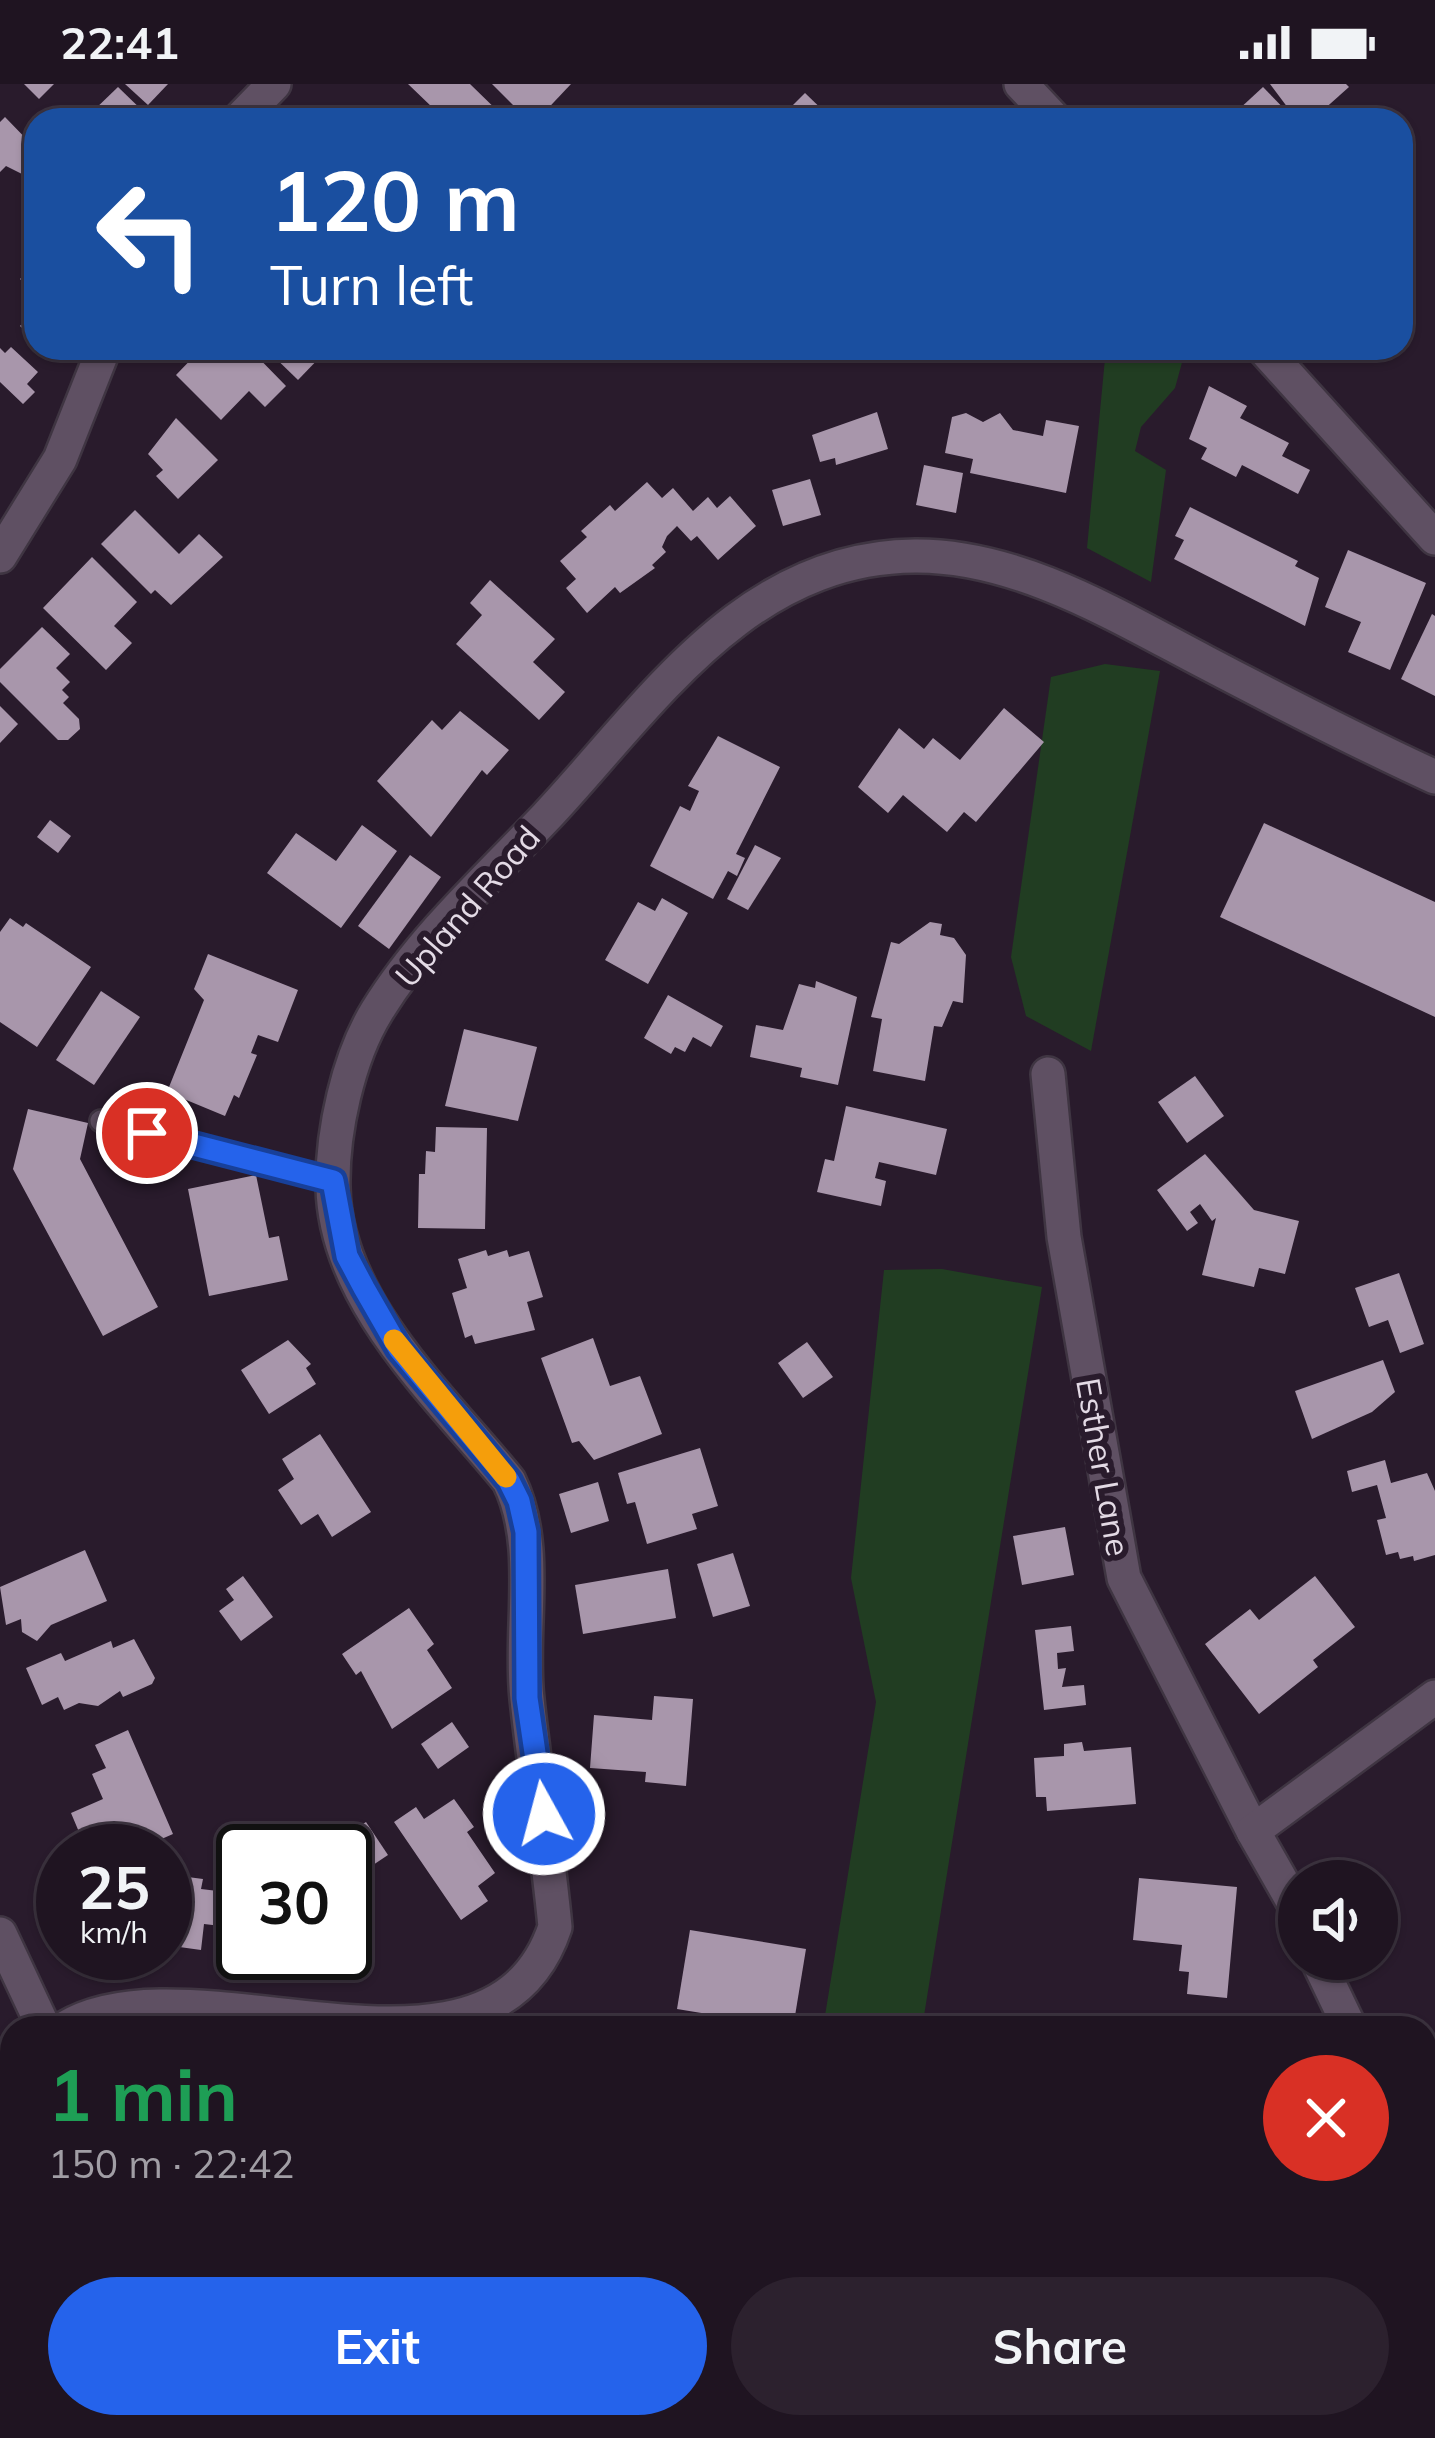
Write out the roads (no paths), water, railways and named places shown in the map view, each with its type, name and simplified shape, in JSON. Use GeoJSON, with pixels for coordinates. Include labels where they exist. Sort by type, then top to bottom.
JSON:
{"type":"FeatureCollection","features":[{"type":"Feature","properties":{"kind":"street"},"geometry":{"type":"LineString","coordinates":[[251,108],[274,84]]}},
{"type":"Feature","properties":{"kind":"street"},"geometry":{"type":"LineString","coordinates":[[1021,84],[1044,108]]}},
{"type":"Feature","properties":{"kind":"street"},"geometry":{"type":"LineString","coordinates":[[0,556],[60,459],[99,360]]}},
{"type":"Feature","properties":{"kind":"street"},"geometry":{"type":"LineString","coordinates":[[1273,360],[1435,538]]}},
{"type":"Feature","properties":{"kind":"street","name":"Upland Road"},"geometry":{"type":"LineString","coordinates":[[463,2016],[493,2008],[548,1950],[555,1928],[527,1698],[526,1532],[519,1501],[387,1328],[347,1256],[333,1181],[356,1057],[377,1011],[426,945],[673,670],[740,613],[862,560],[918,555],[993,567],[1087,601],[1435,777]]}},
{"type":"Feature","properties":{"kind":"street","name":"Esther Lane"},"geometry":{"type":"LineString","coordinates":[[1048,1075],[1064,1237],[1124,1578],[1278,1875]]}},
{"type":"Feature","properties":{"kind":"street"},"geometry":{"type":"LineString","coordinates":[[1253,1831],[1435,1697]]}},
{"type":"Feature","properties":{"kind":"street"},"geometry":{"type":"LineString","coordinates":[[0,1934],[38,2016]]}},
{"type":"Feature","properties":{"kind":"street"},"geometry":{"type":"LineString","coordinates":[[1326,1980],[1344,2016]]}},
{"type":"Feature","properties":{"kind":"street","name":"Upland Road"},"geometry":{"type":"LineString","coordinates":[[85,2016],[140,2007],[274,2016]]}},
{"type":"Feature","properties":{"kind":"lane"},"geometry":{"type":"LineString","coordinates":[[101,1121],[333,1181]]}}]}
